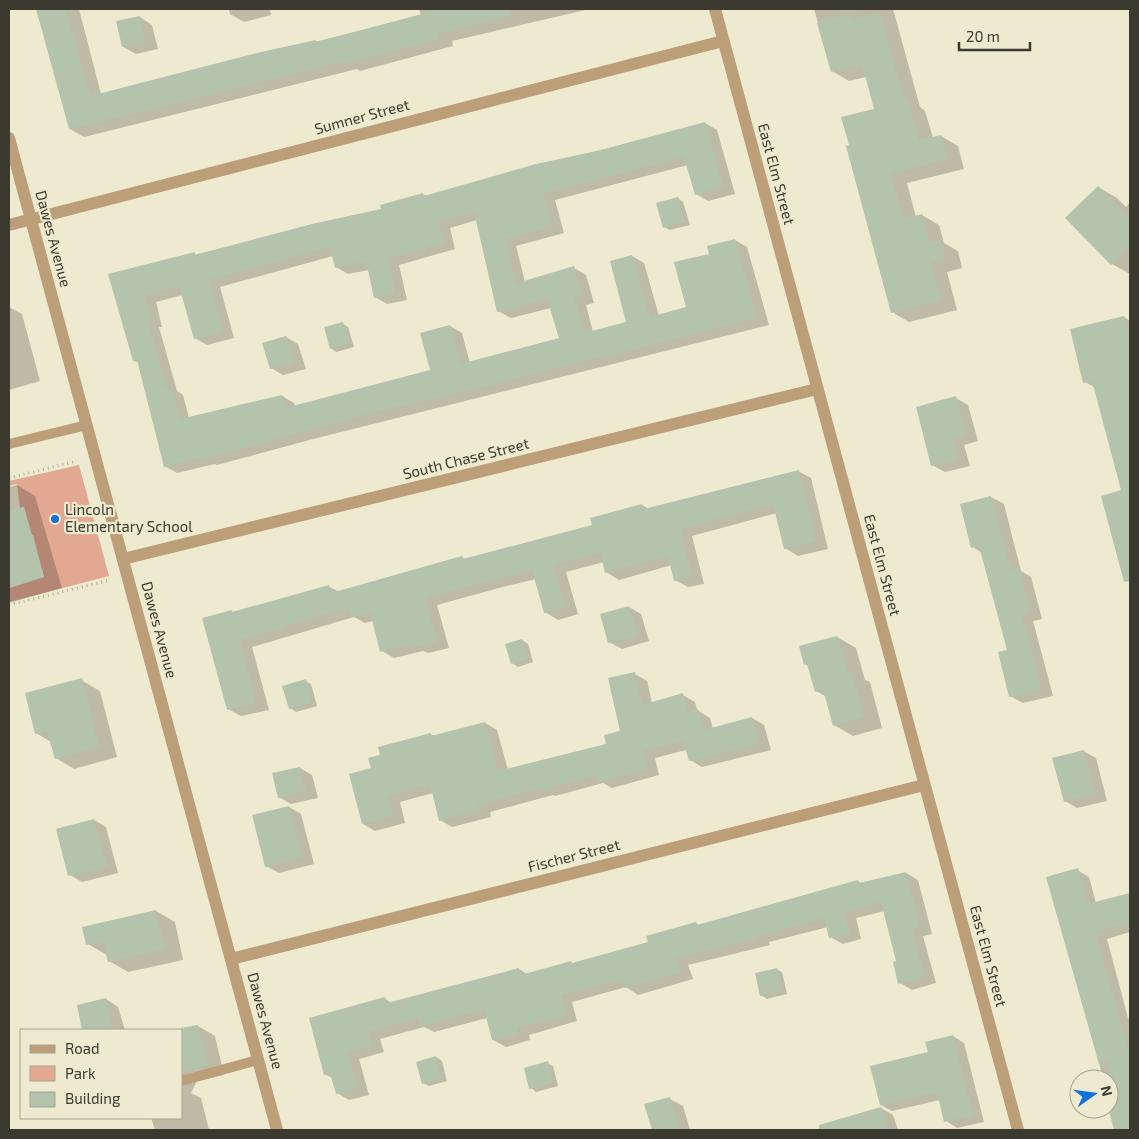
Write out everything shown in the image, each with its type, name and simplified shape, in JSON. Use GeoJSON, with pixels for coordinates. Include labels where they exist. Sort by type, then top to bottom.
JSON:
{"type":"FeatureCollection","features":[{"type":"Feature","properties":{"kind":"street","name":"East Elm Street"},"geometry":{"type":"LineString","coordinates":[[715,9],[1018,1130]]}},
{"type":"Feature","properties":{"kind":"street","name":"Sumner Street"},"geometry":{"type":"LineString","coordinates":[[9,225],[723,41]]}},
{"type":"Feature","properties":{"kind":"street","name":"Dawes Avenue"},"geometry":{"type":"LineString","coordinates":[[9,138],[277,1130]]}},
{"type":"Feature","properties":{"kind":"street","name":"South Chase Street"},"geometry":{"type":"LineString","coordinates":[[123,560],[818,389]]}},
{"type":"Feature","properties":{"kind":"street","name":"Fischer Street"},"geometry":{"type":"LineString","coordinates":[[231,959],[924,785]]}},
{"type":"Feature","properties":{"kind":"lane"},"geometry":{"type":"LineString","coordinates":[[9,444],[87,425]]}},
{"type":"Feature","properties":{"kind":"lane"},"geometry":{"type":"LineString","coordinates":[[182,1081],[258,1060]]}},
{"type":"Feature","properties":{"kind":"path"},"geometry":{"type":"LineString","coordinates":[[9,478],[82,459]]}},
{"type":"Feature","properties":{"kind":"path"},"geometry":{"type":"LineString","coordinates":[[9,605],[113,579]]}},
{"type":"Feature","properties":{"kind":"green space"},"geometry":{"type":"Polygon","coordinates":[[[79,465],[109,576],[9,602],[9,588],[44,577],[33,535],[30,535],[22,514],[26,513],[24,507],[20,508],[17,484],[9,486],[9,481],[79,465]]]}},
{"type":"Feature","properties":{"kind":"building"},"geometry":{"type":"Polygon","coordinates":[[[36,9],[66,9],[90,96],[261,52],[316,40],[316,42],[441,9],[509,9],[510,16],[438,33],[440,39],[69,129],[36,9]]]}},
{"type":"Feature","properties":{"kind":"building"},"geometry":{"type":"Polygon","coordinates":[[[880,12],[904,101],[908,99],[919,140],[941,135],[947,159],[891,174],[903,219],[922,214],[930,243],[941,240],[945,259],[931,263],[941,300],[891,313],[846,146],[849,145],[841,117],[874,109],[862,64],[831,72],[817,23],[851,14],[852,20],[880,12]]]}},
{"type":"Feature","properties":{"kind":"building"},"geometry":{"type":"Polygon","coordinates":[[[140,16],[146,42],[122,47],[116,21],[140,16]]]}},
{"type":"Feature","properties":{"kind":"building"},"geometry":{"type":"Polygon","coordinates":[[[705,122],[723,187],[695,195],[684,157],[543,193],[552,226],[505,239],[517,283],[574,266],[582,296],[574,298],[584,333],[626,322],[610,261],[632,255],[650,317],[686,307],[674,262],[709,254],[707,246],[735,239],[757,318],[609,356],[608,354],[493,385],[387,409],[204,459],[203,457],[164,467],[137,360],[133,361],[108,274],[195,252],[195,255],[312,224],[381,209],[380,205],[423,193],[424,196],[536,164],[601,150],[705,122]],[[474,212],[438,221],[444,243],[388,258],[395,293],[374,298],[366,261],[335,268],[330,247],[209,280],[223,331],[194,339],[179,286],[144,295],[151,320],[148,321],[166,388],[172,386],[180,419],[282,395],[285,408],[430,370],[420,333],[450,325],[460,364],[559,338],[547,299],[497,312],[474,212]]]}},
{"type":"Feature","properties":{"kind":"building"},"geometry":{"type":"Polygon","coordinates":[[[1098,186],[1130,218],[1130,245],[1111,265],[1065,218],[1098,186]]]}},
{"type":"Feature","properties":{"kind":"building"},"geometry":{"type":"Polygon","coordinates":[[[678,197],[684,222],[663,228],[656,203],[678,197]]]}},
{"type":"Feature","properties":{"kind":"building"},"geometry":{"type":"Polygon","coordinates":[[[1124,316],[1130,342],[1130,581],[1124,582],[1101,496],[1121,490],[1092,381],[1083,383],[1070,329],[1124,316]]]}},
{"type":"Feature","properties":{"kind":"building"},"geometry":{"type":"Polygon","coordinates":[[[343,322],[349,344],[330,349],[324,327],[343,322]]]}},
{"type":"Feature","properties":{"kind":"building"},"geometry":{"type":"Polygon","coordinates":[[[286,336],[294,362],[270,369],[262,343],[286,336]]]}},
{"type":"Feature","properties":{"kind":"building"},"geometry":{"type":"Polygon","coordinates":[[[956,396],[966,434],[952,438],[958,459],[931,466],[916,407],[956,396]]]}},
{"type":"Feature","properties":{"kind":"building"},"geometry":{"type":"Polygon","coordinates":[[[799,470],[816,542],[784,549],[773,504],[680,529],[692,577],[674,581],[668,556],[605,573],[600,552],[553,565],[565,607],[544,613],[532,570],[425,598],[437,641],[414,647],[413,643],[380,652],[370,612],[351,617],[348,608],[240,640],[256,703],[227,710],[202,618],[232,610],[232,612],[329,585],[331,593],[462,556],[463,559],[592,525],[590,518],[642,504],[644,509],[799,470]]]}},
{"type":"Feature","properties":{"kind":"building"},"geometry":{"type":"Polygon","coordinates":[[[991,496],[1011,570],[1019,568],[1030,612],[1022,615],[1041,689],[1009,697],[998,652],[1007,650],[979,546],[971,548],[960,504],[991,496]]]}},
{"type":"Feature","properties":{"kind":"building"},"geometry":{"type":"Polygon","coordinates":[[[24,507],[44,577],[9,588],[9,511],[24,507]]]}},
{"type":"Feature","properties":{"kind":"building"},"geometry":{"type":"Polygon","coordinates":[[[629,606],[637,635],[608,643],[600,614],[629,606]]]}},
{"type":"Feature","properties":{"kind":"building"},"geometry":{"type":"Polygon","coordinates":[[[837,636],[848,671],[851,670],[864,717],[833,726],[823,689],[815,692],[807,664],[804,665],[799,646],[837,636]]]}},
{"type":"Feature","properties":{"kind":"building"},"geometry":{"type":"Polygon","coordinates":[[[522,639],[528,659],[511,664],[505,644],[522,639]]]}},
{"type":"Feature","properties":{"kind":"building"},"geometry":{"type":"Polygon","coordinates":[[[635,672],[642,705],[683,693],[688,712],[698,709],[704,730],[752,717],[759,744],[689,761],[683,741],[643,751],[648,769],[598,782],[597,775],[542,790],[541,788],[478,805],[479,810],[439,821],[430,784],[388,796],[393,816],[362,824],[349,774],[371,768],[368,758],[380,755],[378,747],[431,733],[431,736],[485,722],[498,771],[606,744],[604,735],[620,731],[608,678],[635,672]]]}},
{"type":"Feature","properties":{"kind":"building"},"geometry":{"type":"Polygon","coordinates":[[[82,678],[99,747],[55,759],[47,731],[35,734],[25,693],[82,678]]]}},
{"type":"Feature","properties":{"kind":"building"},"geometry":{"type":"Polygon","coordinates":[[[306,679],[312,703],[289,709],[282,686],[306,679]]]}},
{"type":"Feature","properties":{"kind":"building"},"geometry":{"type":"Polygon","coordinates":[[[1084,750],[1095,794],[1064,802],[1052,758],[1084,750]]]}},
{"type":"Feature","properties":{"kind":"building"},"geometry":{"type":"Polygon","coordinates":[[[300,767],[306,791],[278,798],[272,773],[300,767]]]}},
{"type":"Feature","properties":{"kind":"building"},"geometry":{"type":"Polygon","coordinates":[[[289,806],[302,857],[265,867],[252,815],[289,806]]]}},
{"type":"Feature","properties":{"kind":"building"},"geometry":{"type":"Polygon","coordinates":[[[94,819],[107,866],[68,876],[56,829],[94,819]]]}},
{"type":"Feature","properties":{"kind":"building"},"geometry":{"type":"Polygon","coordinates":[[[1078,868],[1087,904],[1130,893],[1130,923],[1095,932],[1130,1055],[1130,1128],[1114,1130],[1111,1119],[1119,1119],[1119,1069],[1109,1069],[1109,1062],[1099,1064],[1046,877],[1078,868]]]}},
{"type":"Feature","properties":{"kind":"building"},"geometry":{"type":"Polygon","coordinates":[[[906,872],[920,927],[912,929],[924,977],[898,984],[893,962],[896,961],[881,902],[844,912],[850,933],[829,938],[824,918],[758,936],[758,938],[677,958],[681,972],[625,988],[622,979],[561,995],[566,1015],[517,1028],[518,1034],[492,1040],[484,1009],[420,1026],[418,1018],[368,1032],[372,1046],[348,1052],[357,1088],[336,1094],[330,1073],[324,1075],[309,1018],[385,997],[387,1003],[519,968],[521,975],[571,961],[572,963],[648,942],[646,936],[696,922],[697,925],[858,880],[859,883],[906,872]]]}},
{"type":"Feature","properties":{"kind":"building"},"geometry":{"type":"Polygon","coordinates":[[[156,910],[165,949],[108,962],[103,941],[86,945],[82,927],[156,910]]]}},
{"type":"Feature","properties":{"kind":"building"},"geometry":{"type":"Polygon","coordinates":[[[777,968],[782,991],[760,996],[755,973],[777,968]]]}},
{"type":"Feature","properties":{"kind":"building"},"geometry":{"type":"Polygon","coordinates":[[[106,998],[113,1029],[82,1029],[77,1005],[106,998]]]}},
{"type":"Feature","properties":{"kind":"building"},"geometry":{"type":"Polygon","coordinates":[[[198,1025],[208,1066],[182,1072],[181,1028],[198,1025]]]}},
{"type":"Feature","properties":{"kind":"building"},"geometry":{"type":"Polygon","coordinates":[[[953,1035],[973,1115],[944,1122],[937,1092],[880,1105],[870,1066],[928,1052],[925,1042],[953,1035]]]}},
{"type":"Feature","properties":{"kind":"building"},"geometry":{"type":"Polygon","coordinates":[[[436,1056],[442,1078],[422,1084],[416,1062],[436,1056]]]}},
{"type":"Feature","properties":{"kind":"building"},"geometry":{"type":"Polygon","coordinates":[[[548,1061],[553,1083],[529,1089],[524,1068],[548,1061]]]}},
{"type":"Feature","properties":{"kind":"building"},"geometry":{"type":"Polygon","coordinates":[[[670,1097],[679,1130],[652,1130],[644,1104],[670,1097]]]}},
{"type":"Feature","properties":{"kind":"building"},"geometry":{"type":"Polygon","coordinates":[[[881,1107],[888,1130],[819,1130],[819,1125],[881,1107]]]}},
{"type":"Feature","properties":{"kind":"place","name":"Lincoln Elementary School"},"geometry":{"type":"Point","coordinates":[55,519]}}]}
